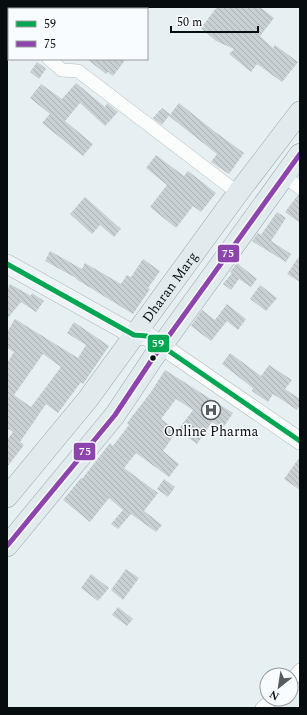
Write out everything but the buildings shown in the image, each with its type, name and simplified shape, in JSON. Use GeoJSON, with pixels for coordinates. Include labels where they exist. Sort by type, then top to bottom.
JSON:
{"type":"FeatureCollection","features":[{"type":"Feature","properties":{"kind":"main road","name":"Dharan Marg"},"geometry":{"type":"LineString","coordinates":[[7,497],[88,399],[238,193],[300,112]]}},
{"type":"Feature","properties":{"kind":"main road","name":"Dharan Marg"},"geometry":{"type":"LineString","coordinates":[[7,546],[115,415],[162,346],[292,182],[300,154]]}},
{"type":"Feature","properties":{"kind":"main road"},"geometry":{"type":"LineString","coordinates":[[7,264],[134,335],[147,336],[162,346]]}},
{"type":"Feature","properties":{"kind":"street"},"geometry":{"type":"LineString","coordinates":[[50,60],[62,70],[78,71],[238,193]]}},
{"type":"Feature","properties":{"kind":"street"},"geometry":{"type":"LineString","coordinates":[[162,346],[300,441]]}},
{"type":"Feature","properties":{"kind":"transit line","name":"75"},"geometry":{"type":"LineString","coordinates":[[7,546],[115,415],[153,358],[300,154]]}},
{"type":"Feature","properties":{"kind":"transit line","name":"59"},"geometry":{"type":"LineString","coordinates":[[7,264],[134,335],[147,336],[300,441]]}},
{"type":"Feature","properties":{"kind":"place","name":"Online Pharma"},"geometry":{"type":"Point","coordinates":[211,410]}}]}
